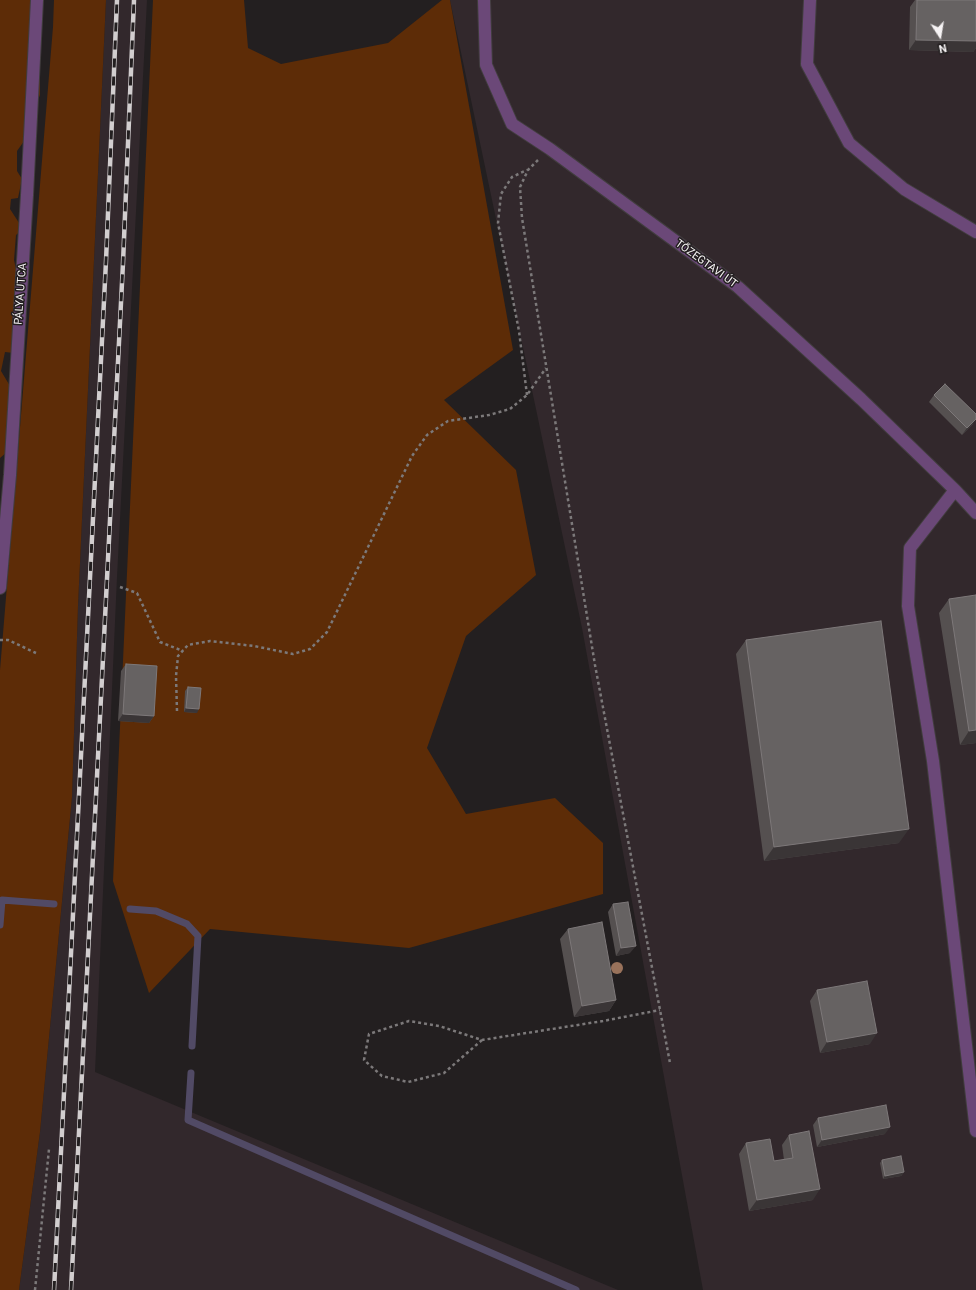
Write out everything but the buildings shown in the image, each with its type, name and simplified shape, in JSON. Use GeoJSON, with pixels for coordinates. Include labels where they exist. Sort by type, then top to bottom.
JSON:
{"type":"FeatureCollection","features":[{"type":"Feature","properties":{"kind":"street","name":"PÁLYA UTCA"},"geometry":{"type":"LineString","coordinates":[[0,588],[12,444],[38,0]]}},
{"type":"Feature","properties":{"kind":"street","name":"TŐZEGTAVI ÚT"},"geometry":{"type":"LineString","coordinates":[[484,0],[486,65],[512,124],[550,149],[738,287],[861,399],[955,490],[976,513]]}},
{"type":"Feature","properties":{"kind":"street"},"geometry":{"type":"LineString","coordinates":[[810,0],[807,64],[849,143],[904,189],[976,232]]}},
{"type":"Feature","properties":{"kind":"street"},"geometry":{"type":"LineString","coordinates":[[955,490],[910,548],[908,606],[934,761],[976,1131]]}},
{"type":"Feature","properties":{"kind":"path"},"geometry":{"type":"LineString","coordinates":[[527,395],[520,331],[498,223],[501,194],[512,177],[528,170],[550,149]]}},
{"type":"Feature","properties":{"kind":"path"},"geometry":{"type":"LineString","coordinates":[[528,170],[520,187],[522,218],[595,665],[670,1063]]}},
{"type":"Feature","properties":{"kind":"path"},"geometry":{"type":"LineString","coordinates":[[177,711],[176,676],[178,656],[188,645],[210,641],[254,646],[293,654],[310,649],[327,632],[412,456],[427,435],[448,420],[488,415],[510,409],[527,395],[546,368]]}},
{"type":"Feature","properties":{"kind":"path"},"geometry":{"type":"LineString","coordinates":[[120,587],[137,593],[160,642],[183,651]]}},
{"type":"Feature","properties":{"kind":"path"},"geometry":{"type":"LineString","coordinates":[[0,640],[8,640],[36,653]]}},
{"type":"Feature","properties":{"kind":"path"},"geometry":{"type":"LineString","coordinates":[[482,1040],[444,1072],[408,1082],[382,1076],[364,1060],[369,1034],[409,1021],[439,1026],[482,1040],[603,1021],[660,1010]]}},
{"type":"Feature","properties":{"kind":"path"},"geometry":{"type":"LineString","coordinates":[[35,1290],[49,1149]]}},
{"type":"Feature","properties":{"kind":"shaded area"},"geometry":{"type":"Polygon","coordinates":[[[0,0],[39,0],[33,53],[40,69],[40,95],[32,115],[34,127],[17,151],[17,171],[22,179],[18,198],[11,199],[10,209],[23,229],[16,235],[14,260],[22,298],[12,319],[25,331],[22,354],[5,352],[1,371],[16,396],[7,452],[0,458],[0,0]]]}},
{"type":"Feature","properties":{"kind":"shaded area"},"geometry":{"type":"Polygon","coordinates":[[[54,0],[106,0],[78,606],[72,797],[40,1132],[19,1290],[0,1290],[0,670],[54,0]]]}},
{"type":"Feature","properties":{"kind":"shaded area"},"geometry":{"type":"Polygon","coordinates":[[[106,0],[147,0],[117,577],[95,1072],[618,1290],[19,1290],[40,1132],[72,797],[78,606],[106,0]]]}},
{"type":"Feature","properties":{"kind":"shaded area"},"geometry":{"type":"Polygon","coordinates":[[[153,0],[244,0],[248,48],[281,64],[388,43],[442,0],[450,0],[513,350],[444,400],[516,470],[536,575],[466,636],[427,748],[466,814],[555,798],[603,843],[603,894],[409,948],[210,929],[149,993],[113,881],[153,0]]]}},
{"type":"Feature","properties":{"kind":"shaded area"},"geometry":{"type":"Polygon","coordinates":[[[450,0],[976,0],[976,1290],[703,1290],[582,628],[450,0]]]}},
{"type":"Feature","properties":{"kind":"waterway"},"geometry":{"type":"LineString","coordinates":[[0,925],[2,900],[54,904]]}},
{"type":"Feature","properties":{"kind":"waterway"},"geometry":{"type":"LineString","coordinates":[[130,909],[156,911],[187,924],[198,936],[192,1046]]}},
{"type":"Feature","properties":{"kind":"waterway"},"geometry":{"type":"LineString","coordinates":[[191,1073],[188,1120],[576,1290]]}},
{"type":"Feature","properties":{"kind":"railway"},"geometry":{"type":"LineString","coordinates":[[54,1290],[106,261],[117,0]]}},
{"type":"Feature","properties":{"kind":"railway"},"geometry":{"type":"LineString","coordinates":[[71,1290],[123,263],[134,0]]}}]}
